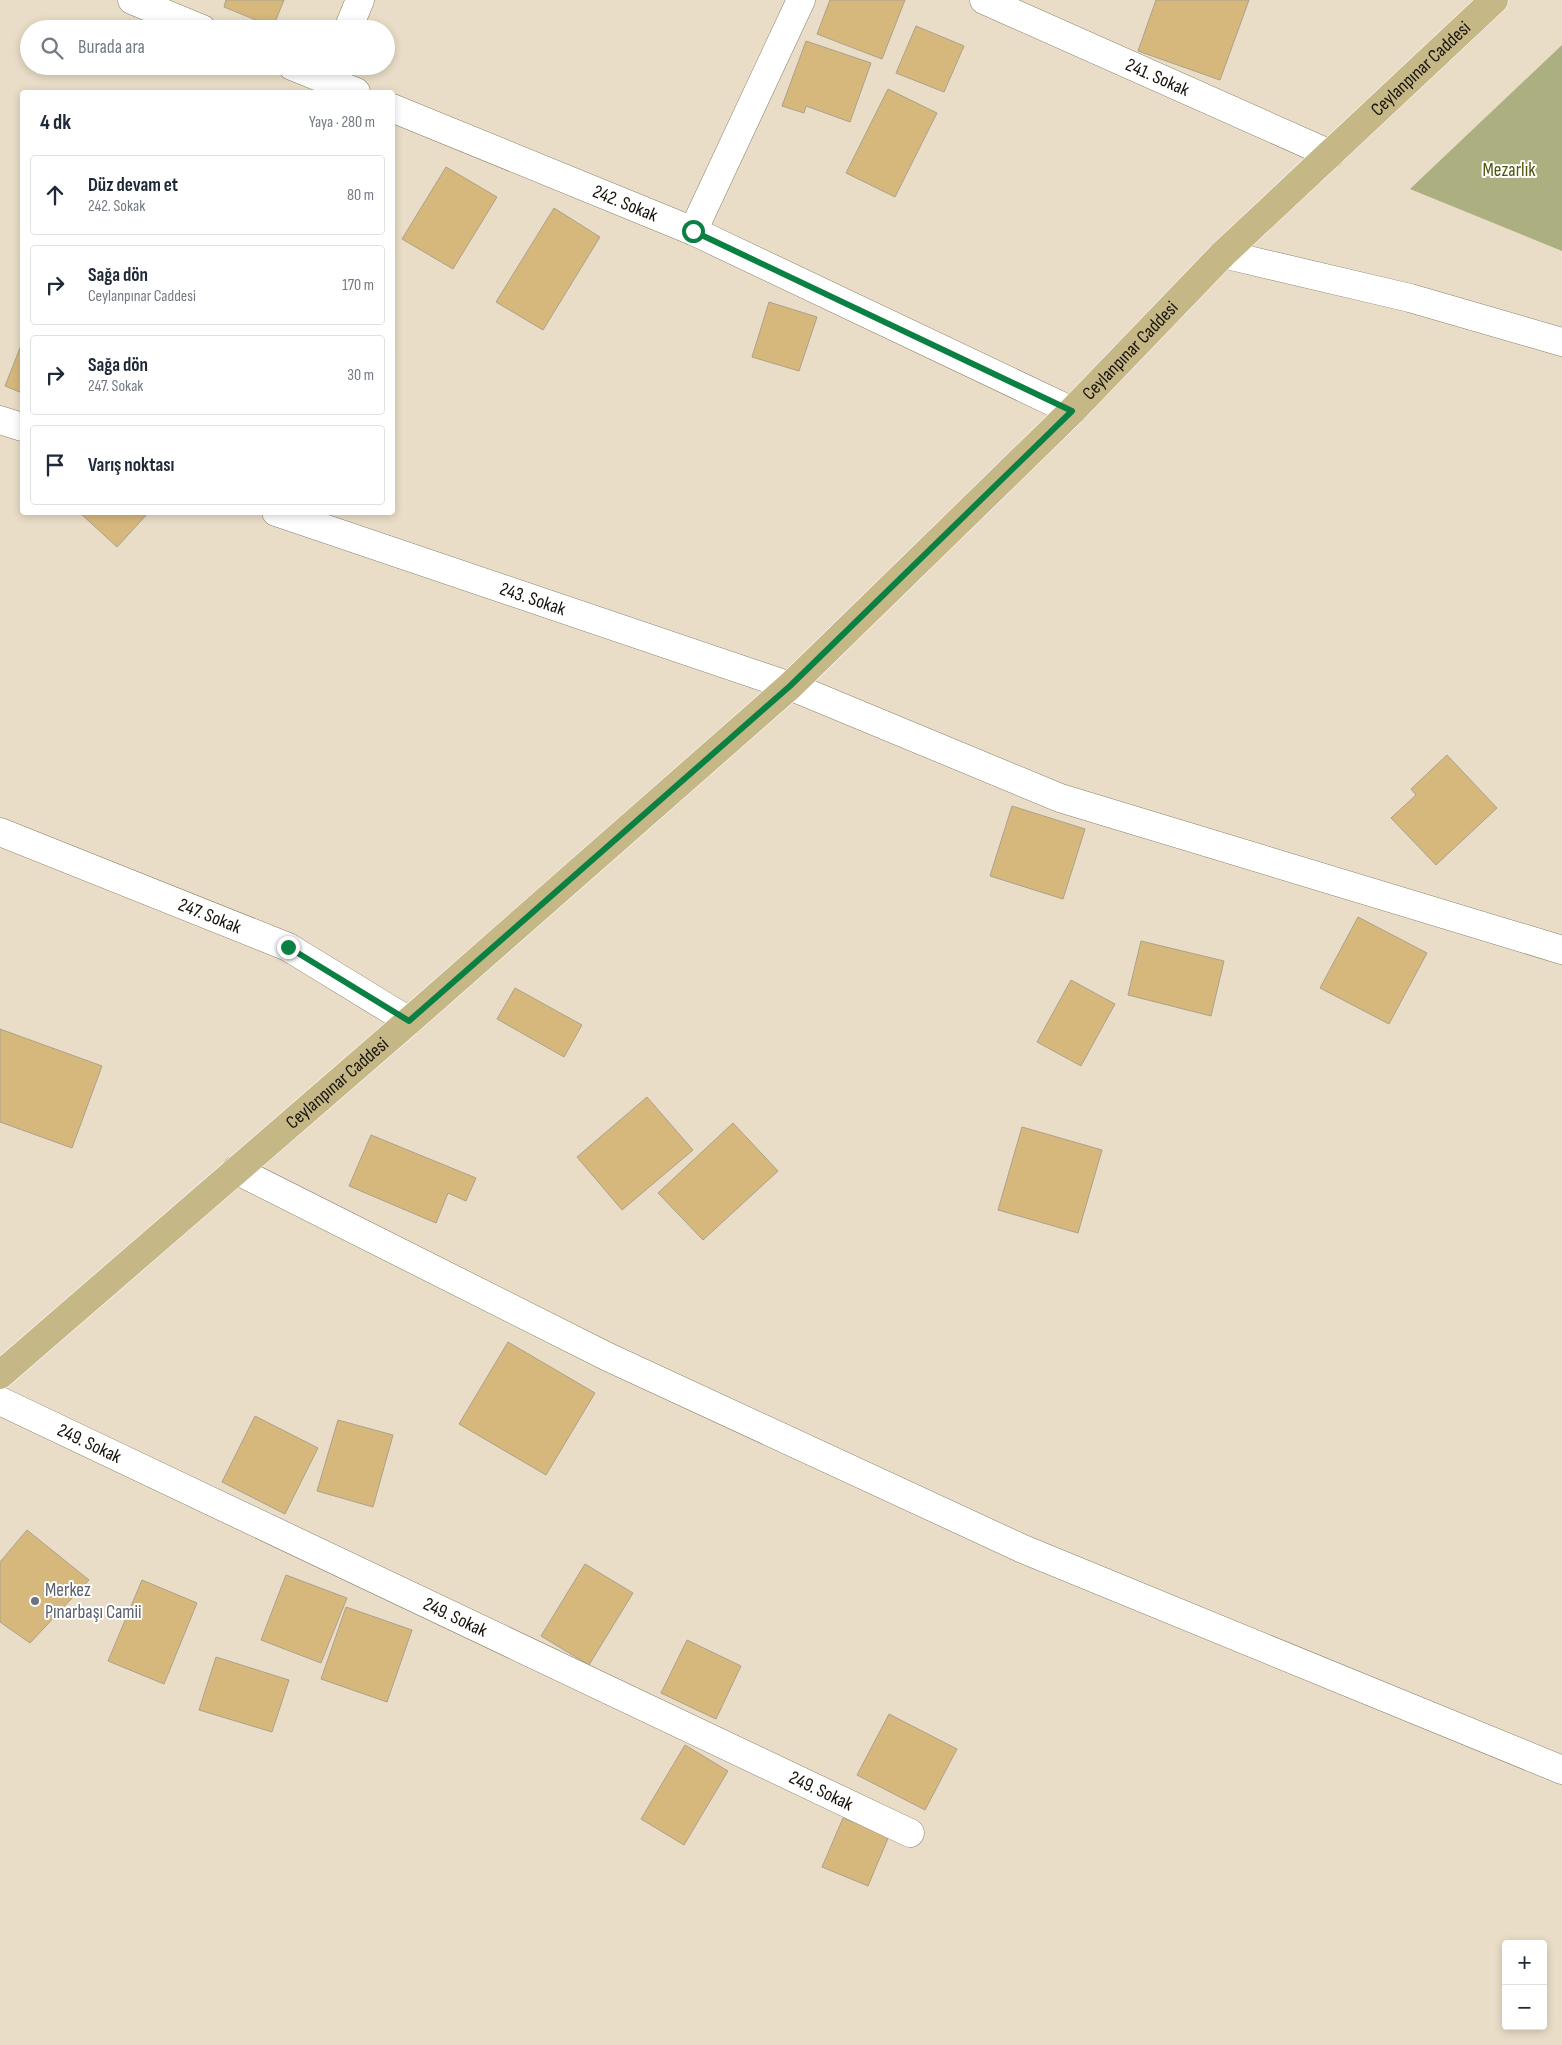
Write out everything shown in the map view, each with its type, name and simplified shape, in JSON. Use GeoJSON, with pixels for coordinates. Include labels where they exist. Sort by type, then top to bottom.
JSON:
{"type":"FeatureCollection","features":[{"type":"Feature","properties":{"kind":"main road","name":"Ceylanpınar Caddesi"},"geometry":{"type":"LineString","coordinates":[[0,1375],[409,1021],[790,686],[1072,411],[1223,254],[1494,0]]}},
{"type":"Feature","properties":{"kind":"street"},"geometry":{"type":"LineString","coordinates":[[132,0],[180,20]]}},
{"type":"Feature","properties":{"kind":"street"},"geometry":{"type":"LineString","coordinates":[[352,20],[360,0]]}},
{"type":"Feature","properties":{"kind":"street"},"geometry":{"type":"LineString","coordinates":[[693,231],[801,0]]}},
{"type":"Feature","properties":{"kind":"street","name":"241. Sokak"},"geometry":{"type":"LineString","coordinates":[[984,0],[1330,154]]}},
{"type":"Feature","properties":{"kind":"street"},"geometry":{"type":"LineString","coordinates":[[332,75],[353,90]]}},
{"type":"Feature","properties":{"kind":"street","name":"242. Sokak"},"geometry":{"type":"LineString","coordinates":[[395,109],[693,231],[1072,411]]}},
{"type":"Feature","properties":{"kind":"street"},"geometry":{"type":"LineString","coordinates":[[1223,254],[1410,298],[1562,342]]}},
{"type":"Feature","properties":{"kind":"street"},"geometry":{"type":"LineString","coordinates":[[0,420],[20,426]]}},
{"type":"Feature","properties":{"kind":"street","name":"243. Sokak"},"geometry":{"type":"LineString","coordinates":[[285,515],[790,686],[1060,798],[1562,950]]}},
{"type":"Feature","properties":{"kind":"street","name":"247. Sokak"},"geometry":{"type":"LineString","coordinates":[[0,832],[288,947],[409,1021]]}},
{"type":"Feature","properties":{"kind":"street"},"geometry":{"type":"LineString","coordinates":[[236,1170],[608,1357],[1023,1549],[1562,1770]]}},
{"type":"Feature","properties":{"kind":"street","name":"249. Sokak"},"geometry":{"type":"LineString","coordinates":[[0,1401],[910,1833]]}},
{"type":"Feature","properties":{"kind":"green space","name":"Mezarlık"},"geometry":{"type":"Polygon","coordinates":[[[1562,45],[1562,251],[1410,189],[1562,45]]]}},
{"type":"Feature","properties":{"kind":"building"},"geometry":{"type":"Polygon","coordinates":[[[226,0],[284,0],[276,20],[256,20],[224,7],[226,0]]]}},
{"type":"Feature","properties":{"kind":"building"},"geometry":{"type":"Polygon","coordinates":[[[830,0],[905,0],[882,59],[817,34],[830,0]]]}},
{"type":"Feature","properties":{"kind":"building"},"geometry":{"type":"Polygon","coordinates":[[[1156,0],[1249,0],[1220,80],[1138,51],[1156,0]]]}},
{"type":"Feature","properties":{"kind":"building"},"geometry":{"type":"Polygon","coordinates":[[[916,26],[964,46],[944,92],[896,73],[916,26]]]}},
{"type":"Feature","properties":{"kind":"building"},"geometry":{"type":"Polygon","coordinates":[[[806,41],[871,63],[850,122],[806,106],[804,113],[782,106],[806,41]]]}},
{"type":"Feature","properties":{"kind":"building"},"geometry":{"type":"Polygon","coordinates":[[[888,89],[937,113],[895,197],[846,173],[888,89]]]}},
{"type":"Feature","properties":{"kind":"building"},"geometry":{"type":"Polygon","coordinates":[[[446,167],[497,197],[453,269],[402,239],[446,167]]]}},
{"type":"Feature","properties":{"kind":"building"},"geometry":{"type":"Polygon","coordinates":[[[554,208],[600,237],[543,330],[496,302],[554,208]]]}},
{"type":"Feature","properties":{"kind":"building"},"geometry":{"type":"Polygon","coordinates":[[[769,302],[817,317],[799,371],[752,357],[769,302]]]}},
{"type":"Feature","properties":{"kind":"building"},"geometry":{"type":"Polygon","coordinates":[[[20,348],[20,392],[5,386],[20,348]]]}},
{"type":"Feature","properties":{"kind":"building"},"geometry":{"type":"Polygon","coordinates":[[[82,515],[146,515],[117,547],[82,515]]]}},
{"type":"Feature","properties":{"kind":"building"},"geometry":{"type":"Polygon","coordinates":[[[1447,755],[1497,808],[1436,865],[1391,818],[1416,795],[1411,789],[1447,755]]]}},
{"type":"Feature","properties":{"kind":"building"},"geometry":{"type":"Polygon","coordinates":[[[1012,806],[1085,829],[1063,899],[990,876],[1012,806]]]}},
{"type":"Feature","properties":{"kind":"building"},"geometry":{"type":"Polygon","coordinates":[[[1358,917],[1427,953],[1389,1024],[1320,988],[1358,917]]]}},
{"type":"Feature","properties":{"kind":"building"},"geometry":{"type":"Polygon","coordinates":[[[1141,941],[1224,961],[1211,1016],[1128,995],[1141,941]]]}},
{"type":"Feature","properties":{"kind":"building"},"geometry":{"type":"Polygon","coordinates":[[[1071,980],[1115,1004],[1081,1066],[1037,1042],[1071,980]]]}},
{"type":"Feature","properties":{"kind":"building"},"geometry":{"type":"Polygon","coordinates":[[[515,988],[582,1025],[564,1057],[497,1019],[515,988]]]}},
{"type":"Feature","properties":{"kind":"building"},"geometry":{"type":"Polygon","coordinates":[[[0,1029],[102,1066],[72,1148],[0,1122],[0,1029]]]}},
{"type":"Feature","properties":{"kind":"building"},"geometry":{"type":"Polygon","coordinates":[[[647,1097],[693,1150],[622,1210],[577,1157],[647,1097]]]}},
{"type":"Feature","properties":{"kind":"building"},"geometry":{"type":"Polygon","coordinates":[[[733,1123],[778,1171],[703,1240],[658,1193],[733,1123]]]}},
{"type":"Feature","properties":{"kind":"building"},"geometry":{"type":"Polygon","coordinates":[[[1022,1127],[1102,1150],[1078,1233],[998,1210],[1022,1127]]]}},
{"type":"Feature","properties":{"kind":"building"},"geometry":{"type":"Polygon","coordinates":[[[371,1135],[476,1178],[466,1201],[448,1193],[436,1223],[349,1186],[371,1135]]]}},
{"type":"Feature","properties":{"kind":"building"},"geometry":{"type":"Polygon","coordinates":[[[508,1342],[595,1393],[546,1475],[459,1424],[508,1342]]]}},
{"type":"Feature","properties":{"kind":"building"},"geometry":{"type":"Polygon","coordinates":[[[255,1416],[318,1448],[285,1514],[222,1482],[255,1416]]]}},
{"type":"Feature","properties":{"kind":"building"},"geometry":{"type":"Polygon","coordinates":[[[338,1420],[393,1435],[373,1507],[317,1491],[338,1420]]]}},
{"type":"Feature","properties":{"kind":"building","name":"Merkez Pınarbaşı Camii"},"geometry":{"type":"Polygon","coordinates":[[[27,1530],[89,1580],[30,1643],[0,1622],[0,1562],[27,1530]]]}},
{"type":"Feature","properties":{"kind":"building"},"geometry":{"type":"Polygon","coordinates":[[[585,1564],[633,1593],[589,1665],[541,1636],[585,1564]]]}},
{"type":"Feature","properties":{"kind":"building"},"geometry":{"type":"Polygon","coordinates":[[[286,1575],[347,1598],[321,1663],[261,1640],[286,1575]]]}},
{"type":"Feature","properties":{"kind":"building"},"geometry":{"type":"Polygon","coordinates":[[[142,1580],[197,1603],[164,1684],[108,1661],[142,1580]]]}},
{"type":"Feature","properties":{"kind":"building"},"geometry":{"type":"Polygon","coordinates":[[[346,1607],[412,1630],[387,1702],[321,1679],[346,1607]]]}},
{"type":"Feature","properties":{"kind":"building"},"geometry":{"type":"Polygon","coordinates":[[[687,1640],[741,1666],[716,1719],[661,1693],[687,1640]]]}},
{"type":"Feature","properties":{"kind":"building"},"geometry":{"type":"Polygon","coordinates":[[[216,1657],[289,1680],[272,1732],[199,1710],[216,1657]]]}},
{"type":"Feature","properties":{"kind":"building"},"geometry":{"type":"Polygon","coordinates":[[[889,1714],[957,1749],[925,1810],[857,1775],[889,1714]]]}},
{"type":"Feature","properties":{"kind":"building"},"geometry":{"type":"Polygon","coordinates":[[[685,1745],[728,1771],[684,1845],[641,1819],[685,1745]]]}},
{"type":"Feature","properties":{"kind":"building"},"geometry":{"type":"Polygon","coordinates":[[[843,1818],[889,1836],[868,1886],[822,1867],[843,1818]]]}},
{"type":"Feature","properties":{"kind":"place","name":"Merkez Pınarbaşı Camii"},"geometry":{"type":"Point","coordinates":[35,1601]}},
{"type":"Feature","properties":{"kind":"route"},"geometry":{"type":"LineString","coordinates":[[288,947],[409,1021],[790,686],[1072,411],[693,231]]}}]}
